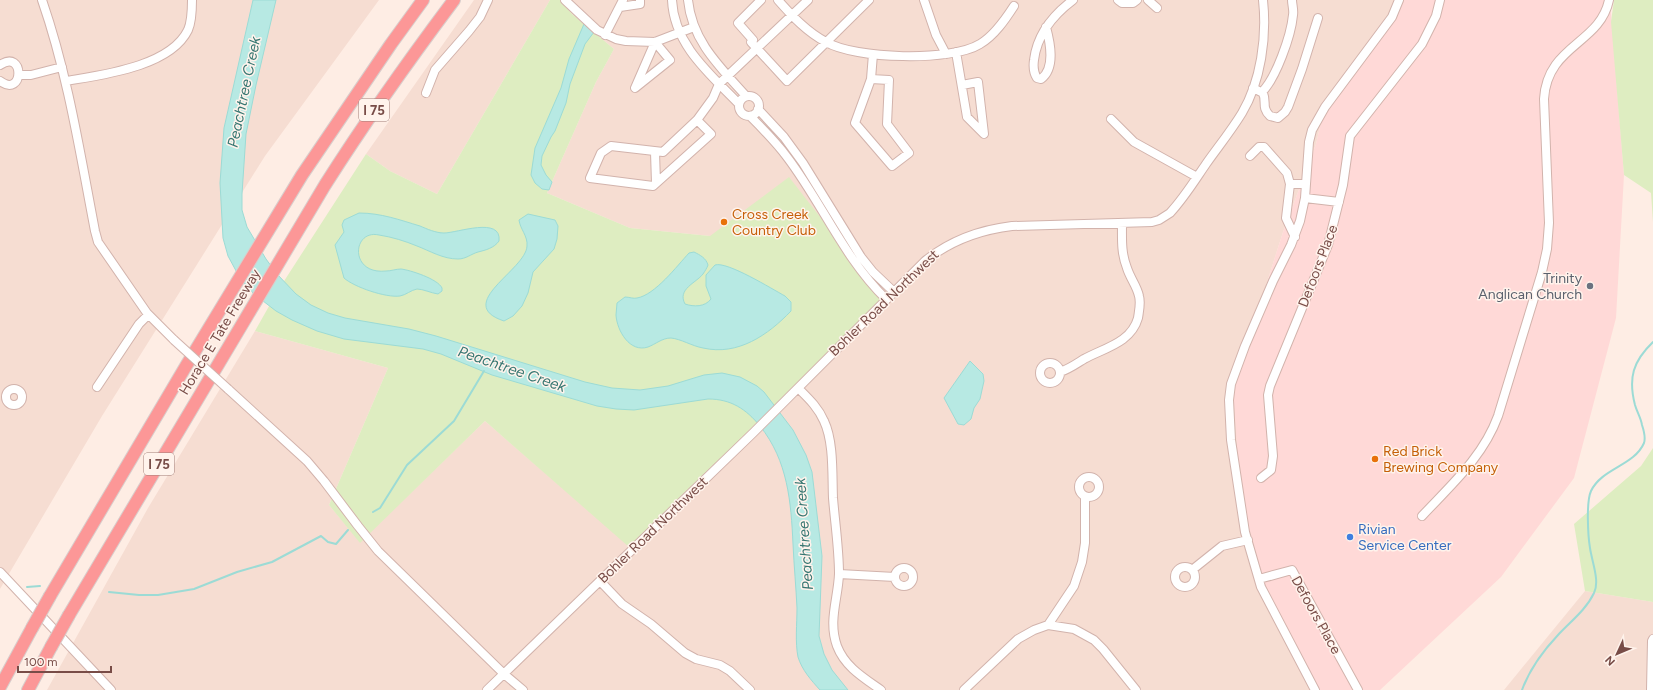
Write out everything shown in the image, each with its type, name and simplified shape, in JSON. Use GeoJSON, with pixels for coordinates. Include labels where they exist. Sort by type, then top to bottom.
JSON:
{"type":"FeatureCollection","features":[{"type":"Feature","properties":{"kind":"highway","name":"Horace E Tate Freeway"},"geometry":{"type":"LineString","coordinates":[[0,687],[50,596],[224,303],[311,162],[391,44],[423,0]]}},
{"type":"Feature","properties":{"kind":"highway","name":"Horace E Tate Freeway"},"geometry":{"type":"LineString","coordinates":[[28,690],[69,616],[301,225],[366,122],[454,0]]}},
{"type":"Feature","properties":{"kind":"street"},"geometry":{"type":"LineString","coordinates":[[42,0],[66,82],[98,242],[148,315],[307,461],[378,551],[504,674],[523,690]]}},
{"type":"Feature","properties":{"kind":"street"},"geometry":{"type":"LineString","coordinates":[[66,82],[140,66],[154,60],[174,47],[184,37],[188,30],[192,16],[192,0]]}},
{"type":"Feature","properties":{"kind":"street"},"geometry":{"type":"LineString","coordinates":[[426,93],[435,70],[480,17],[488,0]]}},
{"type":"Feature","properties":{"kind":"street"},"geometry":{"type":"LineString","coordinates":[[565,0],[597,30],[605,35],[626,42],[655,42],[679,32],[694,28]]}},
{"type":"Feature","properties":{"kind":"street"},"geometry":{"type":"LineString","coordinates":[[605,35],[622,4],[640,4],[640,0]]}},
{"type":"Feature","properties":{"kind":"street"},"geometry":{"type":"LineString","coordinates":[[672,0],[673,14],[679,32],[692,55],[739,104],[741,113],[745,116],[750,116],[758,109]]}},
{"type":"Feature","properties":{"kind":"street"},"geometry":{"type":"LineString","coordinates":[[688,0],[694,28],[707,52],[746,96]]}},
{"type":"Feature","properties":{"kind":"street"},"geometry":{"type":"LineString","coordinates":[[761,0],[738,23],[753,40],[752,42],[757,48],[787,81],[869,0]]}},
{"type":"Feature","properties":{"kind":"street"},"geometry":{"type":"LineString","coordinates":[[778,0],[809,31],[826,42],[849,51],[873,54],[924,56],[956,52],[973,47],[985,41],[1001,24],[1014,6]]}},
{"type":"Feature","properties":{"kind":"street"},"geometry":{"type":"LineString","coordinates":[[697,120],[711,134],[652,186],[590,178],[601,153],[611,146],[663,152],[697,120],[713,98],[720,84],[808,0]]}},
{"type":"Feature","properties":{"kind":"street"},"geometry":{"type":"LineString","coordinates":[[924,0],[936,35],[946,54]]}},
{"type":"Feature","properties":{"kind":"street"},"geometry":{"type":"LineString","coordinates":[[1046,27],[1050,40],[1051,54],[1048,68],[1041,79],[1037,78],[1034,74],[1038,41],[1046,27],[1072,0]]}},
{"type":"Feature","properties":{"kind":"street"},"geometry":{"type":"LineString","coordinates":[[1118,0],[1122,3],[1133,4],[1137,0]]}},
{"type":"Feature","properties":{"kind":"street"},"geometry":{"type":"LineString","coordinates":[[1148,0],[1157,8]]}},
{"type":"Feature","properties":{"kind":"street","name":"Bohler Road Northwest"},"geometry":{"type":"LineString","coordinates":[[487,690],[780,406],[886,299],[938,250],[957,240],[981,231],[1012,226],[1152,222],[1165,217],[1174,209],[1235,124],[1247,104],[1253,88],[1262,49],[1264,12],[1263,0]]}},
{"type":"Feature","properties":{"kind":"street"},"geometry":{"type":"LineString","coordinates":[[1262,92],[1271,82],[1278,68],[1292,20],[1292,0]]}},
{"type":"Feature","properties":{"kind":"street"},"geometry":{"type":"LineString","coordinates":[[1315,690],[1261,587],[1245,532],[1231,440],[1229,400],[1231,384],[1245,346],[1295,237],[1305,198],[1309,142],[1317,119],[1392,17],[1399,0]]}},
{"type":"Feature","properties":{"kind":"street","name":"Defoors Place"},"geometry":{"type":"LineString","coordinates":[[1261,478],[1271,470],[1273,456],[1268,402],[1270,386],[1328,246],[1339,202],[1350,136],[1422,44],[1436,16],[1440,0]]}},
{"type":"Feature","properties":{"kind":"street"},"geometry":{"type":"LineString","coordinates":[[1422,516],[1476,458],[1488,438],[1498,416],[1542,272],[1547,249],[1549,223],[1544,100],[1545,85],[1556,62],[1602,19],[1609,0]]}},
{"type":"Feature","properties":{"kind":"street"},"geometry":{"type":"LineString","coordinates":[[1253,88],[1262,92],[1265,98],[1264,107],[1267,113],[1274,118],[1282,115],[1288,106],[1302,69],[1318,18]]}},
{"type":"Feature","properties":{"kind":"street"},"geometry":{"type":"LineString","coordinates":[[655,42],[670,60],[635,88],[652,49],[655,42]]}},
{"type":"Feature","properties":{"kind":"street"},"geometry":{"type":"LineString","coordinates":[[956,52],[967,117],[984,134],[978,82],[962,85]]}},
{"type":"Feature","properties":{"kind":"street"},"geometry":{"type":"LineString","coordinates":[[871,79],[889,80],[887,124],[909,153],[892,166],[854,123],[871,79],[873,54]]}},
{"type":"Feature","properties":{"kind":"street"},"geometry":{"type":"LineString","coordinates":[[0,65],[7,62],[14,63],[18,68],[19,75],[18,79],[12,84],[4,84],[0,81]]}},
{"type":"Feature","properties":{"kind":"street"},"geometry":{"type":"LineString","coordinates":[[19,75],[31,75],[62,67]]}},
{"type":"Feature","properties":{"kind":"street"},"geometry":{"type":"LineString","coordinates":[[739,104],[741,99],[746,96],[752,96],[756,99],[758,109],[784,137],[803,163],[861,256],[874,272],[894,292]]}},
{"type":"Feature","properties":{"kind":"street"},"geometry":{"type":"LineString","coordinates":[[750,116],[787,156],[852,259],[869,282],[886,299]]}},
{"type":"Feature","properties":{"kind":"street"},"geometry":{"type":"LineString","coordinates":[[1111,120],[1134,142],[1197,177]]}},
{"type":"Feature","properties":{"kind":"street"},"geometry":{"type":"LineString","coordinates":[[1250,156],[1259,147],[1264,147],[1287,173],[1290,184],[1286,218],[1295,237]]}},
{"type":"Feature","properties":{"kind":"street"},"geometry":{"type":"LineString","coordinates":[[656,152],[656,183]]}},
{"type":"Feature","properties":{"kind":"street"},"geometry":{"type":"LineString","coordinates":[[1290,184],[1306,184]]}},
{"type":"Feature","properties":{"kind":"street"},"geometry":{"type":"LineString","coordinates":[[1305,198],[1339,202]]}},
{"type":"Feature","properties":{"kind":"street"},"geometry":{"type":"LineString","coordinates":[[1060,372],[1120,342],[1130,333],[1137,321],[1140,309],[1139,298],[1136,287],[1127,270],[1123,258],[1121,246],[1122,223]]}},
{"type":"Feature","properties":{"kind":"street"},"geometry":{"type":"LineString","coordinates":[[97,387],[139,324],[148,315]]}},
{"type":"Feature","properties":{"kind":"street"},"geometry":{"type":"LineString","coordinates":[[798,388],[819,411],[828,433],[839,574],[833,624],[837,647],[848,665],[881,690]]}},
{"type":"Feature","properties":{"kind":"street"},"geometry":{"type":"LineString","coordinates":[[1048,625],[1074,586],[1082,562],[1085,543],[1085,498]]}},
{"type":"Feature","properties":{"kind":"street"},"geometry":{"type":"LineString","coordinates":[[1192,570],[1222,546],[1248,540]]}},
{"type":"Feature","properties":{"kind":"street","name":"Defoors Place"},"geometry":{"type":"LineString","coordinates":[[1259,579],[1292,570],[1358,690]]}},
{"type":"Feature","properties":{"kind":"street"},"geometry":{"type":"LineString","coordinates":[[0,572],[112,690]]}},
{"type":"Feature","properties":{"kind":"street"},"geometry":{"type":"LineString","coordinates":[[839,574],[895,577]]}},
{"type":"Feature","properties":{"kind":"street"},"geometry":{"type":"LineString","coordinates":[[600,581],[622,604],[651,624],[685,654],[725,668],[750,690]]}},
{"type":"Feature","properties":{"kind":"street"},"geometry":{"type":"LineString","coordinates":[[964,690],[1018,639],[1025,634],[1048,625],[1074,629],[1094,640],[1136,690]]}},
{"type":"Feature","properties":{"kind":"street"},"geometry":{"type":"LineString","coordinates":[[1651,690],[1653,639]]}},
{"type":"Feature","properties":{"kind":"shaded area"},"geometry":{"type":"Polygon","coordinates":[[[0,0],[379,0],[265,156],[102,416],[0,589],[0,0]]]}},
{"type":"Feature","properties":{"kind":"shaded area"},"geometry":{"type":"Polygon","coordinates":[[[474,0],[550,0],[437,194],[390,171],[366,154],[474,0]]]}},
{"type":"Feature","properties":{"kind":"shaded area"},"geometry":{"type":"Polygon","coordinates":[[[560,0],[1399,0],[1395,15],[1325,105],[1316,144],[1283,232],[1233,389],[1315,690],[47,690],[148,508],[255,331],[388,368],[329,505],[360,542],[485,421],[629,546],[710,236],[630,228],[547,193],[596,82],[614,49],[572,14],[560,0]]]}},
{"type":"Feature","properties":{"kind":"shaded area"},"geometry":{"type":"Polygon","coordinates":[[[1399,0],[1610,0],[1624,175],[1616,318],[1574,478],[1501,577],[1380,690],[1315,690],[1280,626],[1251,550],[1240,489],[1233,389],[1283,232],[1316,144],[1325,105],[1368,48],[1399,0]]]}},
{"type":"Feature","properties":{"kind":"shaded area"},"geometry":{"type":"Polygon","coordinates":[[[1585,591],[1653,602],[1653,690],[1504,690],[1585,591]]]}},
{"type":"Feature","properties":{"kind":"green space"},"geometry":{"type":"Polygon","coordinates":[[[550,0],[560,0],[572,14],[614,49],[596,82],[547,193],[630,228],[710,236],[789,177],[884,299],[629,547],[485,421],[360,543],[329,505],[388,368],[255,331],[277,292],[366,154],[390,171],[437,194],[550,0]]]}},
{"type":"Feature","properties":{"kind":"green space"},"geometry":{"type":"Polygon","coordinates":[[[1614,0],[1653,0],[1653,222],[1651,193],[1624,175],[1611,22],[1614,0]]]}},
{"type":"Feature","properties":{"kind":"green space"},"geometry":{"type":"Polygon","coordinates":[[[1653,448],[1653,602],[1585,591],[1574,524],[1641,466],[1653,448]]]}},
{"type":"Feature","properties":{"kind":"water","name":"Peachtree Creek"},"geometry":{"type":"Polygon","coordinates":[[[253,0],[276,0],[246,134],[242,210],[247,227],[266,259],[277,274],[296,294],[311,305],[328,313],[345,318],[409,329],[436,336],[585,382],[612,388],[640,390],[668,386],[704,375],[722,373],[740,377],[757,386],[764,392],[793,430],[806,455],[812,472],[822,556],[819,636],[824,654],[832,670],[848,690],[820,690],[807,675],[798,657],[796,633],[797,608],[791,513],[786,482],[777,453],[769,439],[755,420],[743,410],[731,403],[716,399],[634,410],[597,406],[492,375],[441,354],[423,349],[344,339],[317,331],[276,311],[254,294],[241,280],[228,256],[223,238],[220,183],[224,128],[253,0]]]}},
{"type":"Feature","properties":{"kind":"water"},"geometry":{"type":"Polygon","coordinates":[[[584,24],[594,32],[585,44],[570,84],[566,103],[555,131],[542,156],[541,165],[546,175],[552,182],[549,190],[542,189],[535,183],[531,175],[535,148],[561,88],[569,59],[584,24]]]}},
{"type":"Feature","properties":{"kind":"water"},"geometry":{"type":"Polygon","coordinates":[[[359,213],[390,217],[441,233],[486,227],[494,229],[498,233],[499,241],[490,248],[464,258],[452,259],[394,238],[370,235],[364,239],[358,252],[360,260],[366,266],[374,270],[388,271],[401,269],[411,271],[430,278],[442,288],[442,291],[438,294],[417,289],[400,296],[379,294],[355,285],[344,278],[335,245],[344,232],[342,225],[344,220],[359,213]]]}},
{"type":"Feature","properties":{"kind":"water"},"geometry":{"type":"Polygon","coordinates":[[[528,214],[555,220],[558,226],[557,239],[554,249],[533,272],[528,293],[522,306],[513,316],[504,321],[490,314],[486,305],[489,296],[496,286],[524,255],[527,242],[519,220],[528,214]]]}},
{"type":"Feature","properties":{"kind":"water"},"geometry":{"type":"Polygon","coordinates":[[[694,252],[701,256],[708,265],[703,274],[685,290],[683,299],[685,304],[699,306],[709,302],[711,299],[706,286],[706,275],[715,265],[721,265],[739,271],[785,296],[791,302],[791,311],[772,328],[752,342],[728,349],[716,350],[703,348],[671,338],[662,340],[648,347],[641,348],[630,344],[619,328],[616,315],[617,303],[625,297],[637,298],[651,292],[689,253],[694,252]]]}},
{"type":"Feature","properties":{"kind":"water"},"geometry":{"type":"Polygon","coordinates":[[[970,361],[983,374],[984,381],[980,399],[974,408],[971,419],[964,425],[958,424],[944,398],[970,361]]]}},
{"type":"Feature","properties":{"kind":"waterway"},"geometry":{"type":"LineString","coordinates":[[1522,690],[1533,667],[1542,654],[1582,610],[1591,599],[1596,588],[1596,577],[1590,548],[1588,528],[1589,496],[1596,483],[1633,457],[1644,443],[1644,432],[1633,395],[1632,378],[1641,356],[1653,342]]}},
{"type":"Feature","properties":{"kind":"waterway","name":"Peachtree Creek"},"geometry":{"type":"LineString","coordinates":[[373,512],[380,508],[407,465],[454,421],[484,371]]}},
{"type":"Feature","properties":{"kind":"waterway"},"geometry":{"type":"LineString","coordinates":[[109,592],[158,595],[194,589],[237,572],[272,562],[321,536],[328,542],[336,544],[348,530]]}},
{"type":"Feature","properties":{"kind":"waterway"},"geometry":{"type":"LineString","coordinates":[[27,587],[40,586]]}},
{"type":"Feature","properties":{"kind":"place","name":"Cross Creek Country Club"},"geometry":{"type":"Point","coordinates":[724,222]}},
{"type":"Feature","properties":{"kind":"place","name":"Trinity Anglican Church"},"geometry":{"type":"Point","coordinates":[1590,286]}},
{"type":"Feature","properties":{"kind":"place","name":"Red Brick Brewing Company"},"geometry":{"type":"Point","coordinates":[1375,459]}},
{"type":"Feature","properties":{"kind":"place","name":"Rivian Service Center"},"geometry":{"type":"Point","coordinates":[1350,537]}}]}
